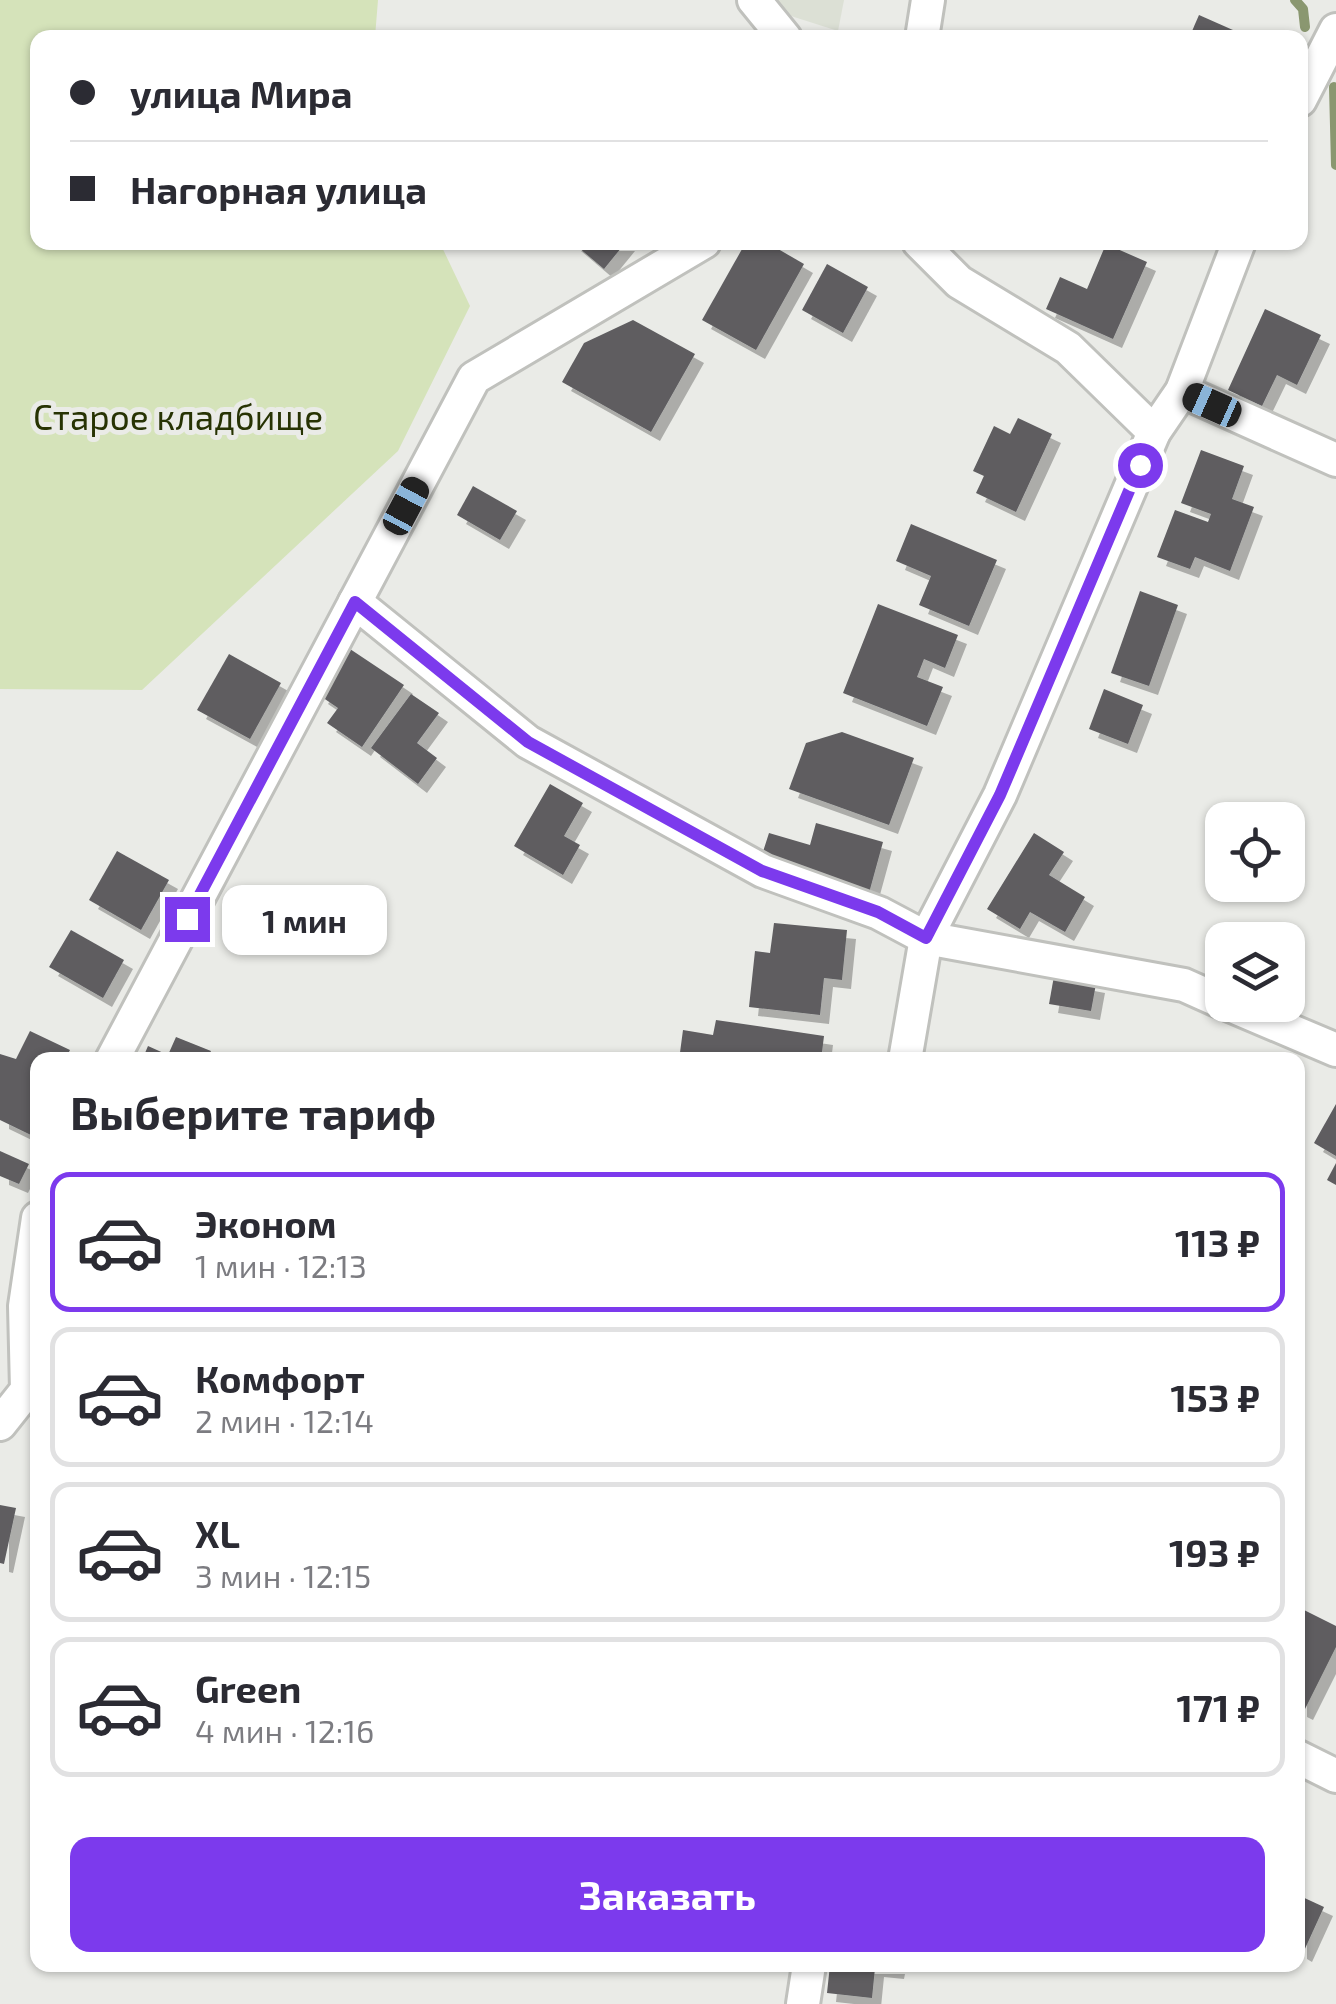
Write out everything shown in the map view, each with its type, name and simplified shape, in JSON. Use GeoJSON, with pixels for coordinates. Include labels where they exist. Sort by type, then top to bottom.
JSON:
{"type":"FeatureCollection","features":[{"type":"Feature","properties":{"kind":"street"},"geometry":{"type":"LineString","coordinates":[[754,0],[779,30]]}},
{"type":"Feature","properties":{"kind":"street"},"geometry":{"type":"LineString","coordinates":[[923,30],[928,0]]}},
{"type":"Feature","properties":{"kind":"street"},"geometry":{"type":"LineString","coordinates":[[1308,84],[1336,30]]}},
{"type":"Feature","properties":{"kind":"street"},"geometry":{"type":"LineString","coordinates":[[116,1052],[474,378],[690,250]]}},
{"type":"Feature","properties":{"kind":"street"},"geometry":{"type":"LineString","coordinates":[[927,250],[959,282],[1068,348],[1154,432]]}},
{"type":"Feature","properties":{"kind":"street"},"geometry":{"type":"LineString","coordinates":[[906,1052],[926,938],[1000,795],[1154,432],[1182,391],[1236,250]]}},
{"type":"Feature","properties":{"kind":"street"},"geometry":{"type":"LineString","coordinates":[[1182,391],[1336,460]]}},
{"type":"Feature","properties":{"kind":"street"},"geometry":{"type":"LineString","coordinates":[[355,602],[528,742],[762,871],[878,912],[926,938],[1184,985],[1205,994]]}},
{"type":"Feature","properties":{"kind":"street"},"geometry":{"type":"LineString","coordinates":[[1270,1022],[1336,1050]]}},
{"type":"Feature","properties":{"kind":"street"},"geometry":{"type":"LineString","coordinates":[[0,1424],[22,1386],[30,1272]]}},
{"type":"Feature","properties":{"kind":"street"},"geometry":{"type":"LineString","coordinates":[[1305,1760],[1336,1776]]}},
{"type":"Feature","properties":{"kind":"street"},"geometry":{"type":"LineString","coordinates":[[804,2004],[808,1972]]}},
{"type":"Feature","properties":{"kind":"shaded area"},"geometry":{"type":"Polygon","coordinates":[[[741,0],[844,0],[838,30],[741,0]]]}},
{"type":"Feature","properties":{"kind":"green space","name":"Старое кладбище"},"geometry":{"type":"Polygon","coordinates":[[[0,0],[378,0],[376,30],[30,30],[30,250],[443,250],[470,306],[398,451],[142,690],[0,689],[0,0]]]}},
{"type":"Feature","properties":{"kind":"building"},"geometry":{"type":"Polygon","coordinates":[[[1199,15],[1233,30],[1192,30],[1199,15]]]}},
{"type":"Feature","properties":{"kind":"building"},"geometry":{"type":"Polygon","coordinates":[[[581,250],[619,250],[604,269],[581,250]]]}},
{"type":"Feature","properties":{"kind":"building"},"geometry":{"type":"Polygon","coordinates":[[[741,250],[780,250],[804,264],[756,350],[702,320],[741,250]]]}},
{"type":"Feature","properties":{"kind":"building"},"geometry":{"type":"Polygon","coordinates":[[[1103,250],[1120,250],[1147,262],[1113,339],[1046,309],[1060,277],[1087,289],[1103,250]]]}},
{"type":"Feature","properties":{"kind":"building"},"geometry":{"type":"Polygon","coordinates":[[[827,264],[868,287],[843,333],[802,310],[827,264]]]}},
{"type":"Feature","properties":{"kind":"building"},"geometry":{"type":"Polygon","coordinates":[[[1265,309],[1321,335],[1297,385],[1277,375],[1262,406],[1228,390],[1265,309]]]}},
{"type":"Feature","properties":{"kind":"building"},"geometry":{"type":"Polygon","coordinates":[[[633,320],[695,354],[651,432],[562,382],[584,343],[633,320]]]}},
{"type":"Feature","properties":{"kind":"building"},"geometry":{"type":"Polygon","coordinates":[[[1018,418],[1052,434],[1016,512],[976,493],[984,476],[973,471],[994,426],[1010,434],[1018,418]]]}},
{"type":"Feature","properties":{"kind":"building"},"geometry":{"type":"Polygon","coordinates":[[[1201,450],[1244,466],[1232,499],[1254,507],[1230,571],[1195,557],[1190,569],[1157,557],[1175,510],[1208,522],[1211,514],[1181,503],[1201,450]]]}},
{"type":"Feature","properties":{"kind":"building"},"geometry":{"type":"Polygon","coordinates":[[[473,486],[517,511],[500,540],[457,515],[473,486]]]}},
{"type":"Feature","properties":{"kind":"building"},"geometry":{"type":"Polygon","coordinates":[[[911,524],[997,560],[969,626],[919,605],[931,576],[896,561],[911,524]]]}},
{"type":"Feature","properties":{"kind":"building"},"geometry":{"type":"Polygon","coordinates":[[[1140,591],[1178,605],[1149,686],[1111,673],[1140,591]]]}},
{"type":"Feature","properties":{"kind":"building"},"geometry":{"type":"Polygon","coordinates":[[[878,604],[958,635],[945,668],[924,659],[917,677],[943,687],[927,726],[843,693],[878,604]]]}},
{"type":"Feature","properties":{"kind":"building"},"geometry":{"type":"Polygon","coordinates":[[[350,649],[404,685],[362,747],[327,723],[338,708],[319,695],[350,649]]]}},
{"type":"Feature","properties":{"kind":"building"},"geometry":{"type":"Polygon","coordinates":[[[229,654],[281,683],[250,739],[197,710],[229,654]]]}},
{"type":"Feature","properties":{"kind":"building"},"geometry":{"type":"Polygon","coordinates":[[[1104,689],[1143,705],[1128,744],[1089,729],[1104,689]]]}},
{"type":"Feature","properties":{"kind":"building"},"geometry":{"type":"Polygon","coordinates":[[[411,694],[439,713],[417,743],[437,758],[418,784],[371,748],[411,694]]]}},
{"type":"Feature","properties":{"kind":"building"},"geometry":{"type":"Polygon","coordinates":[[[842,732],[914,758],[889,825],[789,789],[806,743],[842,732]]]}},
{"type":"Feature","properties":{"kind":"building"},"geometry":{"type":"Polygon","coordinates":[[[550,784],[583,803],[564,836],[580,845],[563,875],[514,846],[550,784]]]}},
{"type":"Feature","properties":{"kind":"building"},"geometry":{"type":"Polygon","coordinates":[[[816,823],[883,842],[869,893],[760,861],[769,833],[810,845],[816,823]]]}},
{"type":"Feature","properties":{"kind":"building"},"geometry":{"type":"Polygon","coordinates":[[[1034,833],[1064,852],[1049,875],[1085,897],[1065,932],[1030,912],[1020,929],[987,909],[1034,833]]]}},
{"type":"Feature","properties":{"kind":"building"},"geometry":{"type":"Polygon","coordinates":[[[117,851],[169,880],[141,930],[89,900],[117,851]]]}},
{"type":"Feature","properties":{"kind":"building"},"geometry":{"type":"Polygon","coordinates":[[[774,923],[847,930],[842,980],[824,978],[820,1015],[749,1007],[755,951],[770,953],[774,923]]]}},
{"type":"Feature","properties":{"kind":"building"},"geometry":{"type":"Polygon","coordinates":[[[71,930],[124,960],[103,998],[49,967],[71,930]]]}},
{"type":"Feature","properties":{"kind":"building"},"geometry":{"type":"Polygon","coordinates":[[[1054,976],[1096,984],[1091,1011],[1049,1004],[1054,976]]]}},
{"type":"Feature","properties":{"kind":"building"},"geometry":{"type":"Polygon","coordinates":[[[716,1020],[824,1036],[822,1052],[680,1052],[683,1030],[713,1035],[716,1020]]]}},
{"type":"Feature","properties":{"kind":"building"},"geometry":{"type":"Polygon","coordinates":[[[30,1031],[70,1050],[30,1052],[30,1135],[0,1120],[0,1054],[16,1059],[30,1031]]]}},
{"type":"Feature","properties":{"kind":"building"},"geometry":{"type":"Polygon","coordinates":[[[176,1037],[211,1051],[211,1052],[169,1052],[176,1037]]]}},
{"type":"Feature","properties":{"kind":"building"},"geometry":{"type":"Polygon","coordinates":[[[1336,1104],[1336,1156],[1314,1143],[1336,1104]]]}},
{"type":"Feature","properties":{"kind":"building"},"geometry":{"type":"Polygon","coordinates":[[[0,1151],[29,1164],[19,1184],[0,1176],[0,1151]]]}},
{"type":"Feature","properties":{"kind":"building"},"geometry":{"type":"Polygon","coordinates":[[[1336,1163],[1336,1185],[1327,1180],[1336,1163]]]}},
{"type":"Feature","properties":{"kind":"building"},"geometry":{"type":"Polygon","coordinates":[[[0,1505],[16,1508],[4,1564],[0,1563],[0,1505]]]}},
{"type":"Feature","properties":{"kind":"building"},"geometry":{"type":"Polygon","coordinates":[[[1305,1610],[1336,1626],[1336,1647],[1305,1709],[1305,1610]]]}},
{"type":"Feature","properties":{"kind":"building"},"geometry":{"type":"Polygon","coordinates":[[[1305,1898],[1324,1907],[1305,1949],[1305,1898]]]}},
{"type":"Feature","properties":{"kind":"building"},"geometry":{"type":"Polygon","coordinates":[[[829,1972],[875,1972],[872,1998],[827,1993],[829,1972]]]}},
{"type":"Feature","properties":{"kind":"waterway"},"geometry":{"type":"LineString","coordinates":[[1295,0],[1303,9],[1305,27]]}},
{"type":"Feature","properties":{"kind":"waterway"},"geometry":{"type":"LineString","coordinates":[[1334,87],[1336,165]]}},
{"type":"Feature","properties":{"kind":"route"},"geometry":{"type":"LineString","coordinates":[[187,919],[355,602],[528,742],[762,871],[878,912],[926,938],[1000,795],[1140,465]]}}]}
